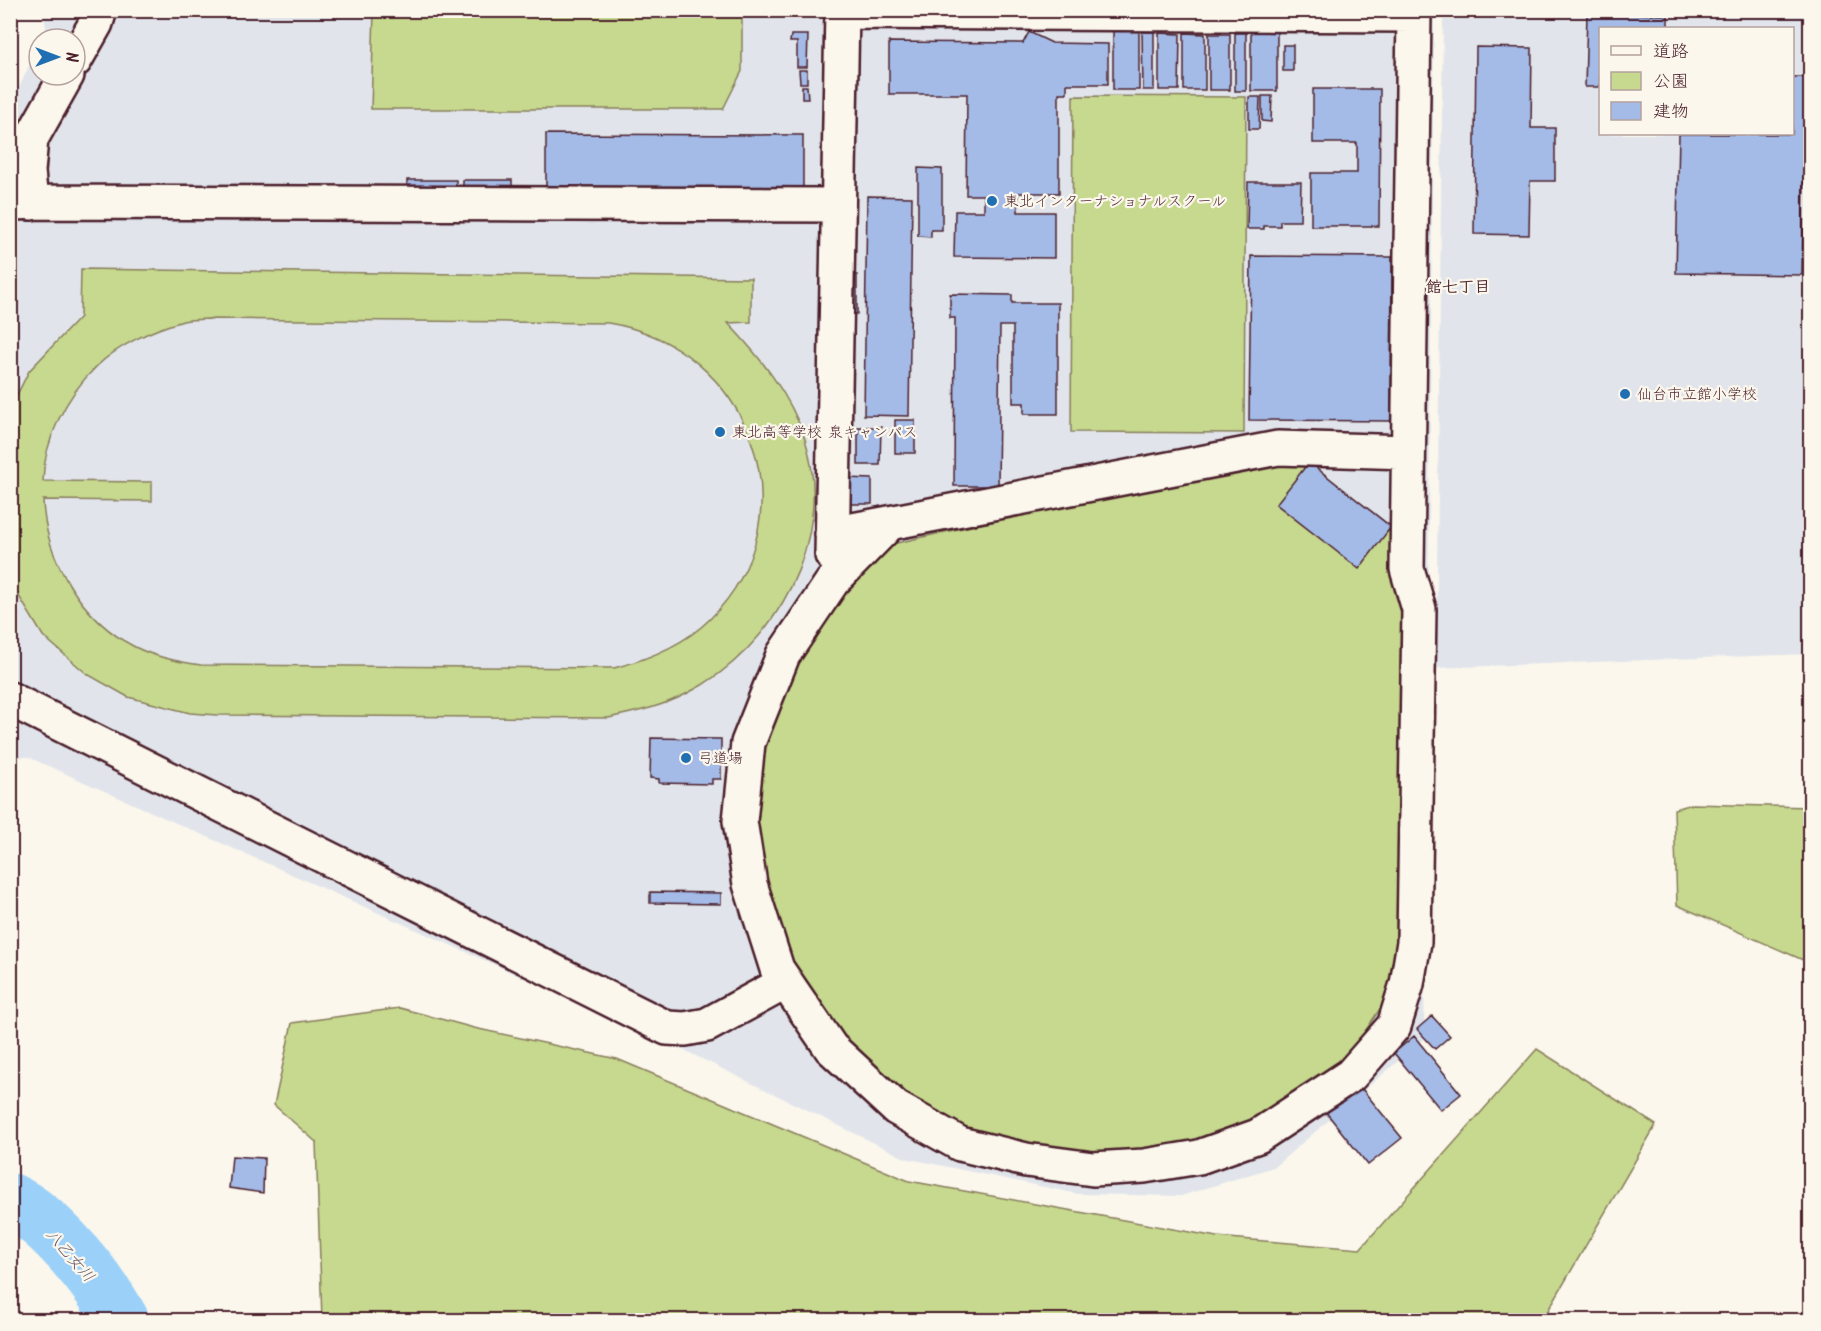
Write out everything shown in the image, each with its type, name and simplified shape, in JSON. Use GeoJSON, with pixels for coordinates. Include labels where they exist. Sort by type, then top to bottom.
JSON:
{"type":"FeatureCollection","features":[{"type":"Feature","properties":{"kind":"lane"},"geometry":{"type":"LineString","coordinates":[[87,39],[100,10]]}},
{"type":"Feature","properties":{"kind":"lane"},"geometry":{"type":"LineString","coordinates":[[832,582],[842,11],[1414,13],[1407,569],[1419,609],[1414,942],[1407,984],[1394,1026],[1351,1075],[1258,1136],[1199,1157],[1144,1166],[1093,1169],[1026,1160],[960,1144],[896,1108],[831,1048],[777,969],[750,884],[740,821],[748,743],[783,655],[832,582],[890,523]]}},
{"type":"Feature","properties":{"kind":"lane"},"geometry":{"type":"LineString","coordinates":[[60,87],[31,139],[28,171],[21,204],[838,206]]}},
{"type":"Feature","properties":{"kind":"lane"},"geometry":{"type":"LineString","coordinates":[[832,534],[1278,448],[1408,452]]}},
{"type":"Feature","properties":{"kind":"lane"},"geometry":{"type":"LineString","coordinates":[[10,699],[667,1028],[685,1029],[707,1025],[786,982]]}},
{"type":"Feature","properties":{"kind":"shaded area","name":"東北高等学校 泉キャンパス"},"geometry":{"type":"Polygon","coordinates":[[[43,11],[1434,11],[1424,1039],[1274,1167],[1181,1196],[1078,1194],[905,1158],[661,1039],[28,757],[11,757],[11,106],[27,70],[27,87],[87,87],[87,27],[46,27],[43,11]]]}},
{"type":"Feature","properties":{"kind":"shaded area","name":"仙台市立館小学校"},"geometry":{"type":"Polygon","coordinates":[[[1443,11],[1810,11],[1810,654],[1436,668],[1443,11]]]}},
{"type":"Feature","properties":{"kind":"green space"},"geometry":{"type":"Polygon","coordinates":[[[374,11],[742,11],[742,71],[723,109],[371,109],[374,11]]]}},
{"type":"Feature","properties":{"kind":"green space"},"geometry":{"type":"Polygon","coordinates":[[[1073,96],[1246,97],[1244,433],[1071,432],[1073,96]]]}},
{"type":"Feature","properties":{"kind":"green space"},"geometry":{"type":"Polygon","coordinates":[[[81,269],[751,278],[751,322],[728,323],[773,377],[799,422],[805,439],[812,477],[812,515],[805,552],[791,587],[771,620],[747,649],[718,674],[686,694],[667,702],[608,718],[217,715],[190,713],[128,697],[87,674],[43,636],[17,593],[11,574],[11,407],[29,371],[80,317],[81,269]],[[207,319],[183,321],[146,334],[104,359],[75,391],[52,435],[47,450],[43,481],[152,482],[152,501],[43,500],[45,522],[59,565],[83,604],[116,635],[151,654],[193,664],[614,668],[665,650],[689,636],[710,619],[741,577],[758,532],[761,485],[751,440],[730,399],[698,364],[657,338],[608,323],[207,319]]]}},
{"type":"Feature","properties":{"kind":"green space"},"geometry":{"type":"Polygon","coordinates":[[[1275,457],[1309,462],[1391,527],[1411,614],[1403,953],[1392,990],[1346,1061],[1258,1120],[1160,1154],[1063,1156],[979,1135],[911,1099],[842,1042],[783,949],[754,837],[767,723],[823,609],[888,545],[1275,457]]]}},
{"type":"Feature","properties":{"kind":"green space"},"geometry":{"type":"Polygon","coordinates":[[[1693,804],[1810,807],[1810,963],[1677,905],[1674,809],[1693,804]]]}},
{"type":"Feature","properties":{"kind":"green space"},"geometry":{"type":"Polygon","coordinates":[[[400,1008],[474,1028],[617,1059],[909,1181],[1217,1237],[1360,1249],[1537,1049],[1656,1125],[1546,1314],[1559,1320],[322,1320],[316,1142],[274,1105],[292,1023],[400,1008]]]}},
{"type":"Feature","properties":{"kind":"building"},"geometry":{"type":"Polygon","coordinates":[[[1587,13],[1668,15],[1668,27],[1599,27],[1599,87],[1585,87],[1587,13]]]}},
{"type":"Feature","properties":{"kind":"building"},"geometry":{"type":"Polygon","coordinates":[[[1113,31],[1139,31],[1139,90],[1113,90],[1113,31]]]}},
{"type":"Feature","properties":{"kind":"building"},"geometry":{"type":"Polygon","coordinates":[[[1029,32],[1052,43],[1108,44],[1108,84],[1067,84],[1067,93],[1059,93],[1059,193],[1018,193],[1018,212],[1054,212],[1054,258],[954,257],[955,211],[984,211],[984,195],[966,195],[967,94],[889,94],[889,42],[1023,43],[1029,32]]]}},
{"type":"Feature","properties":{"kind":"building"},"geometry":{"type":"Polygon","coordinates":[[[1142,32],[1154,32],[1154,90],[1143,90],[1142,32]]]}},
{"type":"Feature","properties":{"kind":"building"},"geometry":{"type":"Polygon","coordinates":[[[1251,32],[1277,32],[1277,91],[1251,91],[1251,32]]]}},
{"type":"Feature","properties":{"kind":"building"},"geometry":{"type":"Polygon","coordinates":[[[1159,33],[1180,34],[1179,90],[1159,90],[1159,33]]]}},
{"type":"Feature","properties":{"kind":"building"},"geometry":{"type":"Polygon","coordinates":[[[1184,33],[1205,34],[1205,90],[1184,90],[1184,33]]]}},
{"type":"Feature","properties":{"kind":"building"},"geometry":{"type":"Polygon","coordinates":[[[1235,33],[1246,33],[1246,91],[1235,91],[1235,33]]]}},
{"type":"Feature","properties":{"kind":"building"},"geometry":{"type":"Polygon","coordinates":[[[1209,34],[1230,34],[1230,90],[1209,90],[1209,34]]]}},
{"type":"Feature","properties":{"kind":"building"},"geometry":{"type":"Polygon","coordinates":[[[791,35],[808,35],[807,67],[797,67],[797,42],[790,42],[791,35]]]}},
{"type":"Feature","properties":{"kind":"building"},"geometry":{"type":"Polygon","coordinates":[[[1283,45],[1293,45],[1293,71],[1283,71],[1283,45]]]}},
{"type":"Feature","properties":{"kind":"building"},"geometry":{"type":"Polygon","coordinates":[[[1476,47],[1532,48],[1531,128],[1555,128],[1555,181],[1530,181],[1529,235],[1474,234],[1476,47]]]}},
{"type":"Feature","properties":{"kind":"building"},"geometry":{"type":"Polygon","coordinates":[[[799,70],[807,70],[807,83],[800,83],[799,70]]]}},
{"type":"Feature","properties":{"kind":"building"},"geometry":{"type":"Polygon","coordinates":[[[1794,77],[1806,77],[1802,275],[1676,273],[1679,135],[1794,135],[1794,77]]]}},
{"type":"Feature","properties":{"kind":"building"},"geometry":{"type":"Polygon","coordinates":[[[802,86],[807,86],[808,99],[802,99],[802,86]]]}},
{"type":"Feature","properties":{"kind":"building"},"geometry":{"type":"Polygon","coordinates":[[[1313,89],[1380,89],[1379,226],[1311,226],[1311,173],[1357,173],[1357,143],[1313,143],[1313,89]]]}},
{"type":"Feature","properties":{"kind":"building"},"geometry":{"type":"Polygon","coordinates":[[[1262,96],[1272,96],[1271,122],[1262,121],[1262,96]]]}},
{"type":"Feature","properties":{"kind":"building"},"geometry":{"type":"Polygon","coordinates":[[[1249,97],[1260,97],[1259,129],[1249,129],[1249,97]]]}},
{"type":"Feature","properties":{"kind":"building"},"geometry":{"type":"Polygon","coordinates":[[[546,134],[803,135],[803,190],[546,194],[546,134]]]}},
{"type":"Feature","properties":{"kind":"building"},"geometry":{"type":"Polygon","coordinates":[[[918,168],[942,169],[942,230],[931,230],[931,237],[918,236],[918,168]]]}},
{"type":"Feature","properties":{"kind":"building"},"geometry":{"type":"Polygon","coordinates":[[[407,180],[456,180],[456,191],[407,192],[407,180]]]}},
{"type":"Feature","properties":{"kind":"building"},"geometry":{"type":"Polygon","coordinates":[[[463,180],[512,180],[512,190],[463,190],[463,180]]]}},
{"type":"Feature","properties":{"kind":"building"},"geometry":{"type":"Polygon","coordinates":[[[1248,182],[1301,182],[1300,221],[1280,221],[1280,226],[1247,229],[1248,182]]]}},
{"type":"Feature","properties":{"kind":"building"},"geometry":{"type":"Polygon","coordinates":[[[867,196],[912,197],[909,416],[864,415],[867,196]]]}},
{"type":"Feature","properties":{"kind":"building"},"geometry":{"type":"Polygon","coordinates":[[[1251,256],[1392,257],[1391,421],[1249,420],[1251,256]]]}},
{"type":"Feature","properties":{"kind":"building"},"geometry":{"type":"Polygon","coordinates":[[[847,275],[857,275],[857,314],[846,313],[847,275]]]}},
{"type":"Feature","properties":{"kind":"building"},"geometry":{"type":"Polygon","coordinates":[[[950,294],[1012,295],[1012,303],[1058,303],[1058,414],[1024,414],[1024,403],[1013,403],[1013,326],[1000,326],[998,486],[954,486],[955,318],[950,318],[950,294]]]}},
{"type":"Feature","properties":{"kind":"building"},"geometry":{"type":"Polygon","coordinates":[[[895,420],[915,420],[915,453],[895,453],[895,420]]]}},
{"type":"Feature","properties":{"kind":"building"},"geometry":{"type":"Polygon","coordinates":[[[858,427],[881,427],[880,465],[858,465],[858,427]]]}},
{"type":"Feature","properties":{"kind":"building"},"geometry":{"type":"Polygon","coordinates":[[[1309,462],[1391,527],[1359,569],[1276,504],[1309,462]]]}},
{"type":"Feature","properties":{"kind":"building"},"geometry":{"type":"Polygon","coordinates":[[[846,478],[872,479],[872,504],[845,504],[846,478]]]}},
{"type":"Feature","properties":{"kind":"building","name":"弓道場"},"geometry":{"type":"Polygon","coordinates":[[[651,738],[721,739],[721,779],[712,779],[712,784],[659,783],[659,779],[650,778],[651,738]]]}},
{"type":"Feature","properties":{"kind":"building"},"geometry":{"type":"Polygon","coordinates":[[[650,892],[721,893],[721,904],[650,903],[650,892]]]}},
{"type":"Feature","properties":{"kind":"building"},"geometry":{"type":"Polygon","coordinates":[[[1432,1016],[1450,1036],[1435,1049],[1417,1029],[1432,1016]]]}},
{"type":"Feature","properties":{"kind":"building"},"geometry":{"type":"Polygon","coordinates":[[[1414,1036],[1461,1094],[1441,1110],[1394,1053],[1414,1036]]]}},
{"type":"Feature","properties":{"kind":"building"},"geometry":{"type":"Polygon","coordinates":[[[1358,1084],[1402,1138],[1368,1165],[1325,1111],[1358,1084]]]}},
{"type":"Feature","properties":{"kind":"building"},"geometry":{"type":"Polygon","coordinates":[[[232,1156],[264,1158],[263,1193],[229,1188],[232,1156]]]}},
{"type":"Feature","properties":{"kind":"waterway","name":"八乙女川"},"geometry":{"type":"LineString","coordinates":[[10,1201],[42,1222],[73,1253],[101,1288],[121,1320]]}},
{"type":"Feature","properties":{"kind":"place","name":"東北インターナショナルスクール"},"geometry":{"type":"Point","coordinates":[992,201]}},
{"type":"Feature","properties":{"kind":"place","name":"仙台市立館小学校"},"geometry":{"type":"Point","coordinates":[1625,394]}},
{"type":"Feature","properties":{"kind":"place","name":"東北高等学校 泉キャンパス"},"geometry":{"type":"Point","coordinates":[720,432]}},
{"type":"Feature","properties":{"kind":"place","name":"弓道場"},"geometry":{"type":"Point","coordinates":[686,758]}},
{"type":"Feature","properties":{"kind":"district","name":"館七丁目"},"geometry":{"type":"Point","coordinates":[1458,286]}}]}
